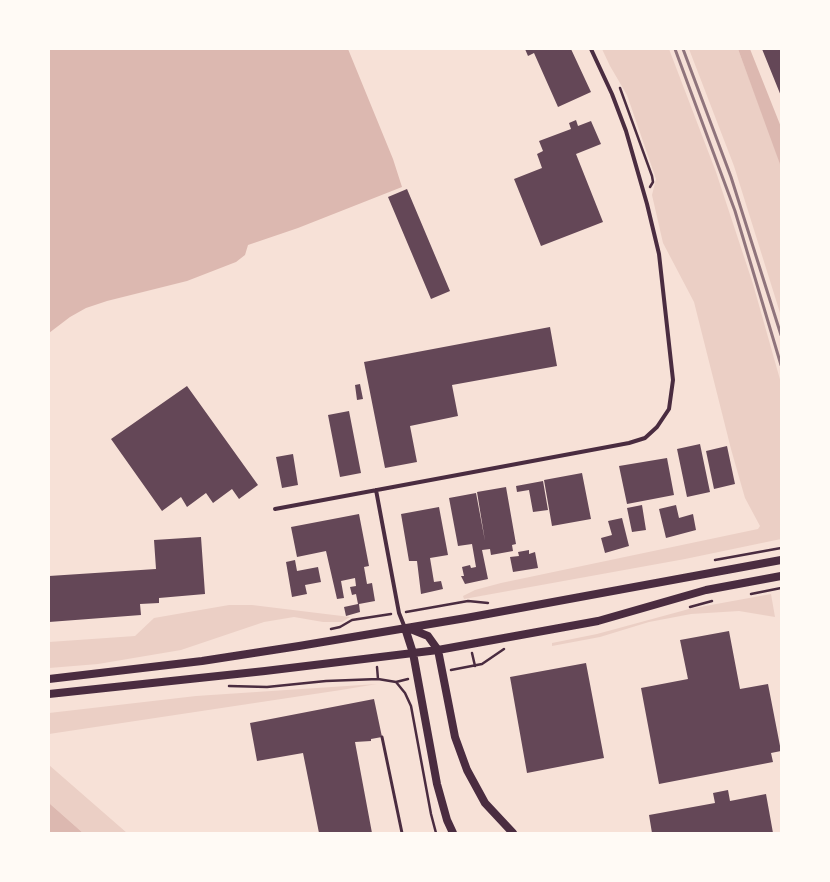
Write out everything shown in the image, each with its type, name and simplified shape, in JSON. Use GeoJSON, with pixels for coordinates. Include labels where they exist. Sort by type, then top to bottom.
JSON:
{"type":"FeatureCollection","features":[{"type":"Feature","properties":{"kind":"main road"},"geometry":{"type":"LineString","coordinates":[[49,679],[202,661],[405,628],[781,560]]}},
{"type":"Feature","properties":{"kind":"main road"},"geometry":{"type":"LineString","coordinates":[[49,694],[438,650],[598,621],[706,590],[781,576]]}},
{"type":"Feature","properties":{"kind":"main road"},"geometry":{"type":"LineString","coordinates":[[405,628],[428,636],[438,650],[456,737],[467,770],[485,803],[513,833]]}},
{"type":"Feature","properties":{"kind":"main road"},"geometry":{"type":"LineString","coordinates":[[405,628],[413,653],[437,784],[452,833]]}},
{"type":"Feature","properties":{"kind":"street"},"geometry":{"type":"LineString","coordinates":[[275,509],[629,443],[645,438],[657,427],[669,409],[673,380],[659,254],[647,204],[626,131],[612,94],[591,49]]}},
{"type":"Feature","properties":{"kind":"street"},"geometry":{"type":"LineString","coordinates":[[376,490],[400,613],[405,628]]}},
{"type":"Feature","properties":{"kind":"lane"},"geometry":{"type":"LineString","coordinates":[[382,737],[402,833]]}},
{"type":"Feature","properties":{"kind":"path"},"geometry":{"type":"LineString","coordinates":[[712,561],[781,548]]}},
{"type":"Feature","properties":{"kind":"path"},"geometry":{"type":"LineString","coordinates":[[327,630],[340,627],[352,620],[468,601],[490,603]]}},
{"type":"Feature","properties":{"kind":"path"},"geometry":{"type":"LineString","coordinates":[[227,686],[267,687],[326,681],[378,679],[396,682],[405,693],[411,706],[431,814],[436,833]]}},
{"type":"Feature","properties":{"kind":"shaded area"},"geometry":{"type":"Polygon","coordinates":[[[49,49],[348,49],[393,159],[402,187],[298,228],[248,245],[245,255],[236,262],[187,281],[107,301],[86,308],[70,317],[49,333],[49,49]]]}},
{"type":"Feature","properties":{"kind":"shaded area"},"geometry":{"type":"Polygon","coordinates":[[[602,49],[669,49],[716,172],[753,284],[781,383],[781,539],[685,559],[464,599],[463,596],[475,590],[501,583],[758,529],[760,526],[745,498],[731,449],[694,302],[663,243],[652,195],[656,179],[627,95],[602,49]]]}},
{"type":"Feature","properties":{"kind":"shaded area"},"geometry":{"type":"Polygon","coordinates":[[[689,49],[738,49],[774,145],[781,167],[781,316],[734,166],[689,49]]]}},
{"type":"Feature","properties":{"kind":"shaded area"},"geometry":{"type":"Polygon","coordinates":[[[738,49],[750,49],[781,127],[781,167],[738,49]]]}},
{"type":"Feature","properties":{"kind":"shaded area"},"geometry":{"type":"Polygon","coordinates":[[[771,594],[775,617],[739,611],[691,614],[649,622],[600,637],[552,646],[552,643],[597,634],[689,609],[771,594]]]}},
{"type":"Feature","properties":{"kind":"shaded area"},"geometry":{"type":"Polygon","coordinates":[[[229,605],[252,605],[350,617],[342,622],[323,622],[294,617],[264,622],[181,650],[98,664],[49,668],[49,642],[135,636],[154,618],[229,605]]]}},
{"type":"Feature","properties":{"kind":"shaded area"},"geometry":{"type":"Polygon","coordinates":[[[377,684],[49,734],[49,713],[196,696],[377,684]]]}},
{"type":"Feature","properties":{"kind":"shaded area"},"geometry":{"type":"Polygon","coordinates":[[[49,765],[127,833],[83,833],[49,803],[49,765]]]}},
{"type":"Feature","properties":{"kind":"shaded area"},"geometry":{"type":"Polygon","coordinates":[[[49,803],[83,833],[49,833],[49,803]]]}},
{"type":"Feature","properties":{"kind":"building"},"geometry":{"type":"Polygon","coordinates":[[[525,49],[571,49],[591,92],[558,107],[534,53],[528,56],[525,49]]]}},
{"type":"Feature","properties":{"kind":"building"},"geometry":{"type":"Polygon","coordinates":[[[762,49],[781,49],[781,96],[762,49]]]}},
{"type":"Feature","properties":{"kind":"building"},"geometry":{"type":"Polygon","coordinates":[[[576,120],[578,126],[591,121],[601,144],[576,154],[603,222],[541,246],[514,179],[542,168],[537,154],[543,151],[539,141],[571,129],[569,123],[576,120]]]}},
{"type":"Feature","properties":{"kind":"building"},"geometry":{"type":"Polygon","coordinates":[[[407,189],[450,291],[431,299],[388,197],[407,189]]]}},
{"type":"Feature","properties":{"kind":"building"},"geometry":{"type":"Polygon","coordinates":[[[550,327],[557,366],[452,385],[458,416],[410,426],[417,462],[385,468],[364,362],[550,327]]]}},
{"type":"Feature","properties":{"kind":"building"},"geometry":{"type":"Polygon","coordinates":[[[360,384],[363,399],[357,400],[355,385],[360,384]]]}},
{"type":"Feature","properties":{"kind":"building"},"geometry":{"type":"Polygon","coordinates":[[[187,386],[258,485],[239,499],[232,489],[213,503],[206,493],[187,507],[181,497],[162,511],[111,439],[187,386]]]}},
{"type":"Feature","properties":{"kind":"building"},"geometry":{"type":"Polygon","coordinates":[[[349,411],[361,473],[340,477],[328,415],[349,411]]]}},
{"type":"Feature","properties":{"kind":"building"},"geometry":{"type":"Polygon","coordinates":[[[700,444],[710,492],[687,497],[677,449],[700,444]]]}},
{"type":"Feature","properties":{"kind":"building"},"geometry":{"type":"Polygon","coordinates":[[[727,446],[735,484],[714,489],[706,451],[727,446]]]}},
{"type":"Feature","properties":{"kind":"building"},"geometry":{"type":"Polygon","coordinates":[[[293,454],[298,485],[282,488],[276,457],[293,454]]]}},
{"type":"Feature","properties":{"kind":"building"},"geometry":{"type":"Polygon","coordinates":[[[667,458],[674,495],[627,504],[619,466],[667,458]]]}},
{"type":"Feature","properties":{"kind":"building"},"geometry":{"type":"Polygon","coordinates":[[[582,473],[591,519],[552,526],[544,480],[582,473]]]}},
{"type":"Feature","properties":{"kind":"building"},"geometry":{"type":"Polygon","coordinates":[[[543,481],[548,510],[533,512],[529,490],[517,492],[516,486],[543,481]]]}},
{"type":"Feature","properties":{"kind":"building"},"geometry":{"type":"Polygon","coordinates":[[[506,487],[516,544],[512,545],[513,551],[491,555],[490,549],[482,550],[488,579],[465,584],[461,576],[464,576],[462,567],[470,565],[471,568],[476,567],[472,544],[458,546],[449,498],[476,493],[485,541],[477,492],[506,487]]]}},
{"type":"Feature","properties":{"kind":"building"},"geometry":{"type":"Polygon","coordinates":[[[642,505],[646,530],[632,532],[627,508],[642,505]]]}},
{"type":"Feature","properties":{"kind":"building"},"geometry":{"type":"Polygon","coordinates":[[[676,505],[679,518],[693,514],[696,530],[666,538],[659,509],[676,505]]]}},
{"type":"Feature","properties":{"kind":"building"},"geometry":{"type":"Polygon","coordinates":[[[439,507],[448,555],[430,558],[434,582],[441,581],[443,589],[421,594],[417,561],[409,561],[401,514],[439,507]]]}},
{"type":"Feature","properties":{"kind":"building"},"geometry":{"type":"Polygon","coordinates":[[[359,514],[369,566],[364,567],[367,584],[372,583],[375,601],[359,604],[360,612],[346,616],[344,607],[358,604],[356,594],[352,595],[350,587],[356,586],[355,578],[341,581],[344,598],[337,599],[326,551],[297,557],[291,527],[359,514]]]}},
{"type":"Feature","properties":{"kind":"building"},"geometry":{"type":"Polygon","coordinates":[[[622,518],[629,546],[605,553],[601,538],[612,535],[608,521],[622,518]]]}},
{"type":"Feature","properties":{"kind":"building"},"geometry":{"type":"Polygon","coordinates":[[[201,537],[205,594],[159,598],[159,603],[140,604],[141,615],[49,622],[49,576],[156,569],[154,540],[201,537]]]}},
{"type":"Feature","properties":{"kind":"building"},"geometry":{"type":"Polygon","coordinates":[[[529,550],[529,554],[535,552],[538,568],[513,572],[510,557],[519,556],[518,552],[529,550]]]}},
{"type":"Feature","properties":{"kind":"building"},"geometry":{"type":"Polygon","coordinates":[[[295,560],[297,571],[318,567],[321,582],[305,585],[307,594],[292,597],[286,562],[295,560]]]}},
{"type":"Feature","properties":{"kind":"building"},"geometry":{"type":"Polygon","coordinates":[[[729,631],[740,689],[768,684],[781,751],[771,753],[773,762],[659,784],[641,688],[688,679],[680,640],[729,631]]]}},
{"type":"Feature","properties":{"kind":"building"},"geometry":{"type":"Polygon","coordinates":[[[586,663],[604,758],[527,773],[510,677],[586,663]]]}},
{"type":"Feature","properties":{"kind":"building"},"geometry":{"type":"Polygon","coordinates":[[[374,699],[382,737],[371,739],[371,741],[355,742],[372,833],[319,833],[303,753],[257,761],[250,723],[374,699]]]}},
{"type":"Feature","properties":{"kind":"building"},"geometry":{"type":"Polygon","coordinates":[[[728,790],[730,801],[766,794],[773,833],[652,833],[649,815],[715,803],[713,793],[728,790]]]}},
{"type":"Feature","properties":{"kind":"railway"},"geometry":{"type":"LineString","coordinates":[[675,49],[735,211],[781,365]]}},
{"type":"Feature","properties":{"kind":"railway"},"geometry":{"type":"LineString","coordinates":[[683,49],[731,177],[781,335]]}}]}
